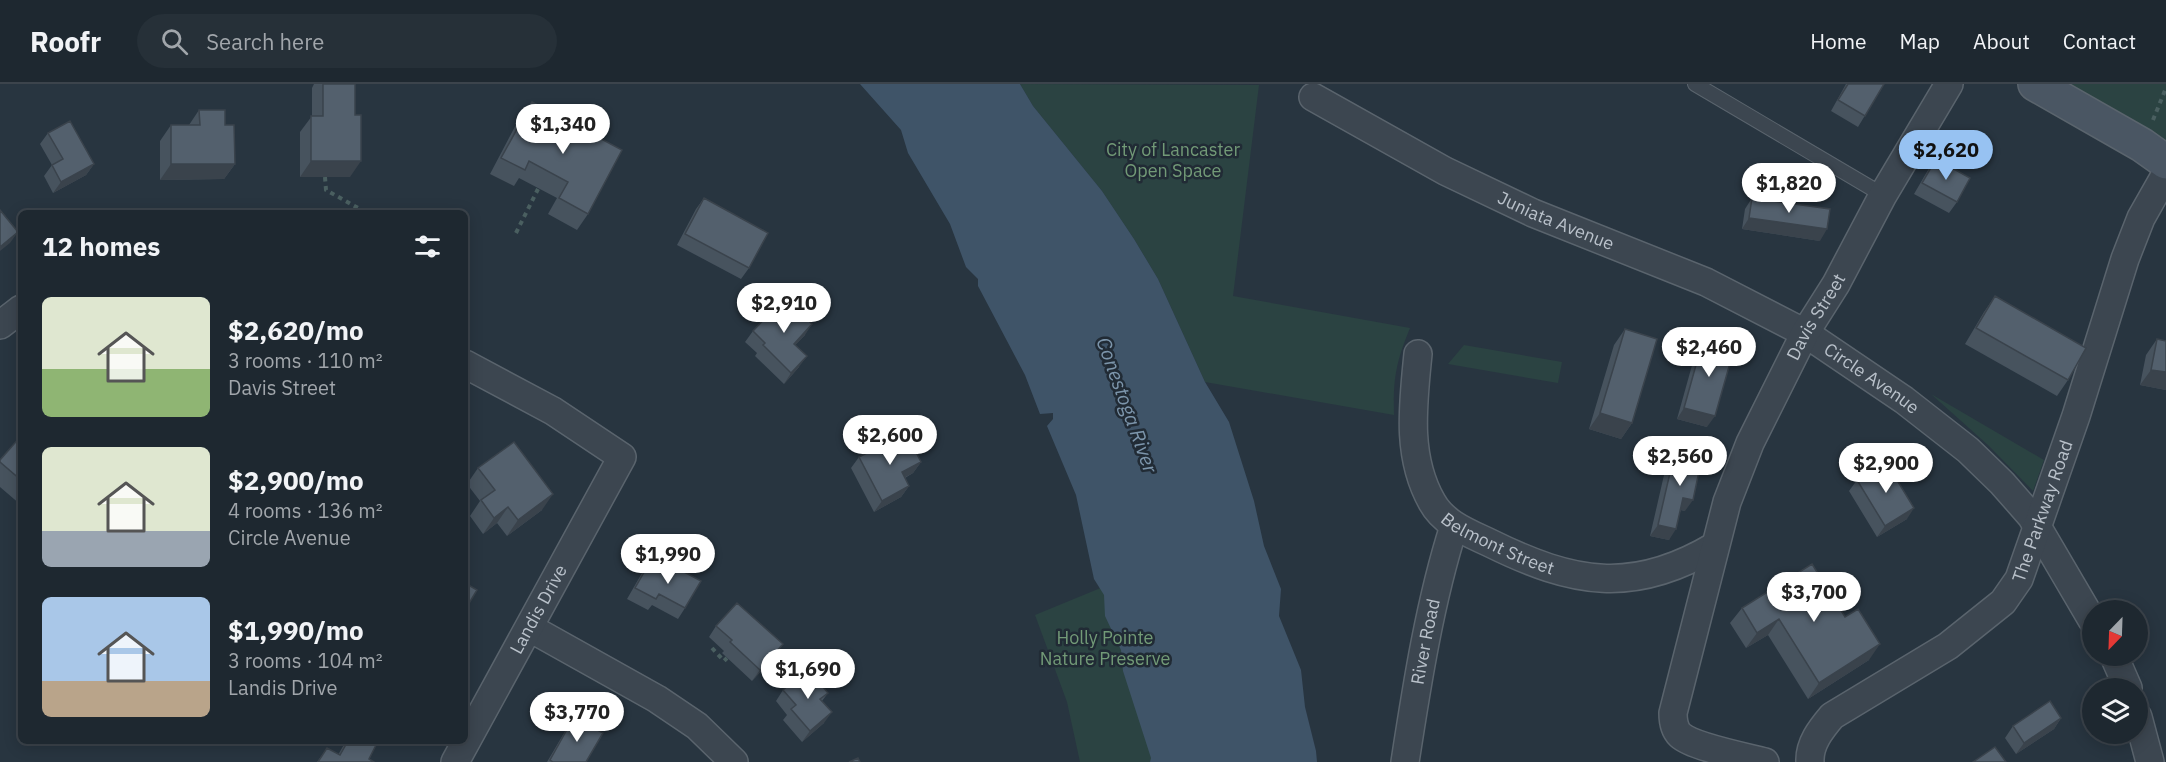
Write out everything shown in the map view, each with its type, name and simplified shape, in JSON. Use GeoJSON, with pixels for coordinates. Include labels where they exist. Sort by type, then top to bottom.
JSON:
{"type":"FeatureCollection","features":[{"type":"Feature","properties":{"kind":"main road"},"geometry":{"type":"LineString","coordinates":[[2035,84],[2166,162]]}},
{"type":"Feature","properties":{"kind":"street","name":"Davis Street"},"geometry":{"type":"LineString","coordinates":[[1765,762],[1691,742],[1680,734],[1674,725],[1673,713],[1715,546],[1727,502],[1750,443],[1805,333],[1836,284],[1883,195],[1949,84]]}},
{"type":"Feature","properties":{"kind":"street","name":"Juniata Avenue"},"geometry":{"type":"LineString","coordinates":[[1313,97],[1445,171],[1533,213],[1706,282],[1805,333]]}},
{"type":"Feature","properties":{"kind":"street","name":"The Parkway Road"},"geometry":{"type":"LineString","coordinates":[[1810,762],[1810,755],[1818,734],[1832,716],[1948,646],[2002,602],[2019,579],[2076,416],[2126,259],[2141,218],[2166,174]]}},
{"type":"Feature","properties":{"kind":"street"},"geometry":{"type":"LineString","coordinates":[[0,325],[18,311]]}},
{"type":"Feature","properties":{"kind":"street","name":"Circle Avenue"},"geometry":{"type":"LineString","coordinates":[[1805,333],[1904,400],[1968,450],[2031,516],[2082,603]]}},
{"type":"Feature","properties":{"kind":"street","name":"Belmont Street"},"geometry":{"type":"LineString","coordinates":[[1418,354],[1413,402],[1415,456],[1432,503],[1454,526],[1509,553],[1563,573],[1590,579],[1617,579],[1648,575],[1690,561],[1715,546]]}},
{"type":"Feature","properties":{"kind":"street","name":"Landis Drive"},"geometry":{"type":"LineString","coordinates":[[468,366],[553,411],[622,457],[468,739]]}},
{"type":"Feature","properties":{"kind":"street","name":"River Road"},"geometry":{"type":"LineString","coordinates":[[1405,762],[1432,613],[1445,554],[1454,526]]}},
{"type":"Feature","properties":{"kind":"street"},"geometry":{"type":"LineString","coordinates":[[530,628],[657,699],[698,726],[734,762]]}},
{"type":"Feature","properties":{"kind":"street","name":"Landis Drive"},"geometry":{"type":"LineString","coordinates":[[455,762],[465,744]]}},
{"type":"Feature","properties":{"kind":"street"},"geometry":{"type":"LineString","coordinates":[[2145,744],[2150,762]]}},
{"type":"Feature","properties":{"kind":"lane"},"geometry":{"type":"LineString","coordinates":[[1695,84],[1883,195]]}},
{"type":"Feature","properties":{"kind":"path"},"geometry":{"type":"LineString","coordinates":[[325,177],[326,190],[362,210]]}},
{"type":"Feature","properties":{"kind":"path"},"geometry":{"type":"LineString","coordinates":[[516,233],[538,189]]}},
{"type":"Feature","properties":{"kind":"path"},"geometry":{"type":"LineString","coordinates":[[712,648],[724,661],[727,658]]}},
{"type":"Feature","properties":{"kind":"green space","name":"City of Lancaster Open Space"},"geometry":{"type":"Polygon","coordinates":[[[1020,84],[1259,85],[1233,296],[1410,328],[1396,371],[1394,415],[1205,382],[1158,279],[1134,239],[1102,191],[1033,106],[1020,84]]]}},
{"type":"Feature","properties":{"kind":"green space"},"geometry":{"type":"Polygon","coordinates":[[[2064,84],[2166,84],[2166,145],[2064,84]]]}},
{"type":"Feature","properties":{"kind":"green space"},"geometry":{"type":"Polygon","coordinates":[[[1464,345],[1562,362],[1558,383],[1448,364],[1464,345]]]}},
{"type":"Feature","properties":{"kind":"green space"},"geometry":{"type":"Polygon","coordinates":[[[1931,394],[2044,460],[2033,491],[1989,446],[1931,394]]]}},
{"type":"Feature","properties":{"kind":"green space","name":"Holly Pointe Nature Preserve"},"geometry":{"type":"Polygon","coordinates":[[[1137,573],[1183,762],[1080,762],[1067,702],[1035,615],[1137,573]]]}},
{"type":"Feature","properties":{"kind":"water","name":"Conestoga River"},"geometry":{"type":"Polygon","coordinates":[[[860,84],[1020,84],[1033,106],[1102,191],[1158,279],[1205,382],[1229,422],[1254,501],[1264,546],[1281,589],[1279,616],[1301,670],[1305,707],[1317,762],[1150,762],[1151,758],[1123,671],[1121,650],[1105,616],[1104,595],[1094,579],[1076,495],[1047,426],[1053,419],[1053,413],[1040,414],[1025,375],[978,286],[978,279],[966,267],[950,224],[908,153],[901,130],[860,84]]]}},
{"type":"Feature","properties":{"kind":"building"},"geometry":{"type":"Polygon","coordinates":[[[323,84],[355,84],[355,115],[361,115],[361,161],[311,161],[311,116],[323,116],[323,84]]]}},
{"type":"Feature","properties":{"kind":"building"},"geometry":{"type":"Polygon","coordinates":[[[1848,84],[1884,84],[1865,116],[1838,100],[1848,84]]]}},
{"type":"Feature","properties":{"kind":"building"},"geometry":{"type":"Polygon","coordinates":[[[532,102],[622,150],[588,214],[559,198],[568,182],[529,161],[525,170],[501,158],[532,102]]]}},
{"type":"Feature","properties":{"kind":"building"},"geometry":{"type":"Polygon","coordinates":[[[199,110],[225,110],[225,125],[234,125],[235,164],[171,164],[171,125],[200,125],[199,110]]]}},
{"type":"Feature","properties":{"kind":"building"},"geometry":{"type":"Polygon","coordinates":[[[70,121],[94,164],[61,182],[52,165],[63,159],[48,133],[70,121]]]}},
{"type":"Feature","properties":{"kind":"building"},"geometry":{"type":"Polygon","coordinates":[[[1936,159],[1970,178],[1957,202],[1922,183],[1936,159]]]}},
{"type":"Feature","properties":{"kind":"building"},"geometry":{"type":"Polygon","coordinates":[[[704,198],[768,233],[749,268],[685,234],[704,198]]]}},
{"type":"Feature","properties":{"kind":"building"},"geometry":{"type":"Polygon","coordinates":[[[1752,198],[1830,209],[1827,229],[1749,218],[1752,198]]]}},
{"type":"Feature","properties":{"kind":"building"},"geometry":{"type":"Polygon","coordinates":[[[0,210],[18,232],[0,247],[0,210]]]}},
{"type":"Feature","properties":{"kind":"building"},"geometry":{"type":"Polygon","coordinates":[[[1995,296],[2086,348],[2068,380],[1976,328],[1995,296]]]}},
{"type":"Feature","properties":{"kind":"building"},"geometry":{"type":"Polygon","coordinates":[[[784,298],[812,324],[794,344],[807,356],[791,373],[763,345],[765,343],[753,331],[784,298]]]}},
{"type":"Feature","properties":{"kind":"building"},"geometry":{"type":"Polygon","coordinates":[[[1625,329],[1657,339],[1632,423],[1600,413],[1625,329]]]}},
{"type":"Feature","properties":{"kind":"building"},"geometry":{"type":"Polygon","coordinates":[[[2157,339],[2166,341],[2166,372],[2151,370],[2157,339]]]}},
{"type":"Feature","properties":{"kind":"building"},"geometry":{"type":"Polygon","coordinates":[[[1703,340],[1734,349],[1715,416],[1684,408],[1703,340]]]}},
{"type":"Feature","properties":{"kind":"building"},"geometry":{"type":"Polygon","coordinates":[[[906,433],[921,462],[902,472],[909,486],[882,501],[859,457],[906,433]]]}},
{"type":"Feature","properties":{"kind":"building"},"geometry":{"type":"Polygon","coordinates":[[[18,439],[18,477],[0,460],[18,439]]]}},
{"type":"Feature","properties":{"kind":"building"},"geometry":{"type":"Polygon","coordinates":[[[514,442],[553,494],[518,520],[508,507],[494,518],[481,500],[495,490],[478,468],[514,442]]]}},
{"type":"Feature","properties":{"kind":"building"},"geometry":{"type":"Polygon","coordinates":[[[1675,451],[1702,457],[1693,500],[1683,498],[1676,529],[1658,525],[1675,451]]]}},
{"type":"Feature","properties":{"kind":"building"},"geometry":{"type":"Polygon","coordinates":[[[1886,462],[1914,508],[1885,526],[1857,480],[1886,462]]]}},
{"type":"Feature","properties":{"kind":"building"},"geometry":{"type":"Polygon","coordinates":[[[650,562],[672,574],[675,567],[701,581],[685,608],[659,594],[656,599],[635,588],[650,562]]]}},
{"type":"Feature","properties":{"kind":"building"},"geometry":{"type":"Polygon","coordinates":[[[1812,564],[1845,617],[1858,609],[1880,644],[1819,683],[1779,619],[1757,633],[1742,608],[1812,564]]]}},
{"type":"Feature","properties":{"kind":"building"},"geometry":{"type":"Polygon","coordinates":[[[468,585],[477,590],[468,605],[468,585]]]}},
{"type":"Feature","properties":{"kind":"building"},"geometry":{"type":"Polygon","coordinates":[[[737,603],[783,644],[760,670],[716,626],[737,603]]]}},
{"type":"Feature","properties":{"kind":"building"},"geometry":{"type":"Polygon","coordinates":[[[808,669],[828,693],[820,699],[832,712],[810,731],[791,709],[796,705],[783,690],[808,669]]]}},
{"type":"Feature","properties":{"kind":"building"},"geometry":{"type":"Polygon","coordinates":[[[2050,701],[2061,718],[2024,743],[2013,726],[2050,701]]]}},
{"type":"Feature","properties":{"kind":"building"},"geometry":{"type":"Polygon","coordinates":[[[574,717],[603,733],[586,762],[553,762],[550,760],[574,717]]]}},
{"type":"Feature","properties":{"kind":"building"},"geometry":{"type":"Polygon","coordinates":[[[346,744],[376,744],[369,759],[374,762],[318,762],[327,748],[340,755],[346,744]]]}},
{"type":"Feature","properties":{"kind":"building"},"geometry":{"type":"Polygon","coordinates":[[[1995,747],[2006,762],[1973,762],[1995,747]]]}}]}
